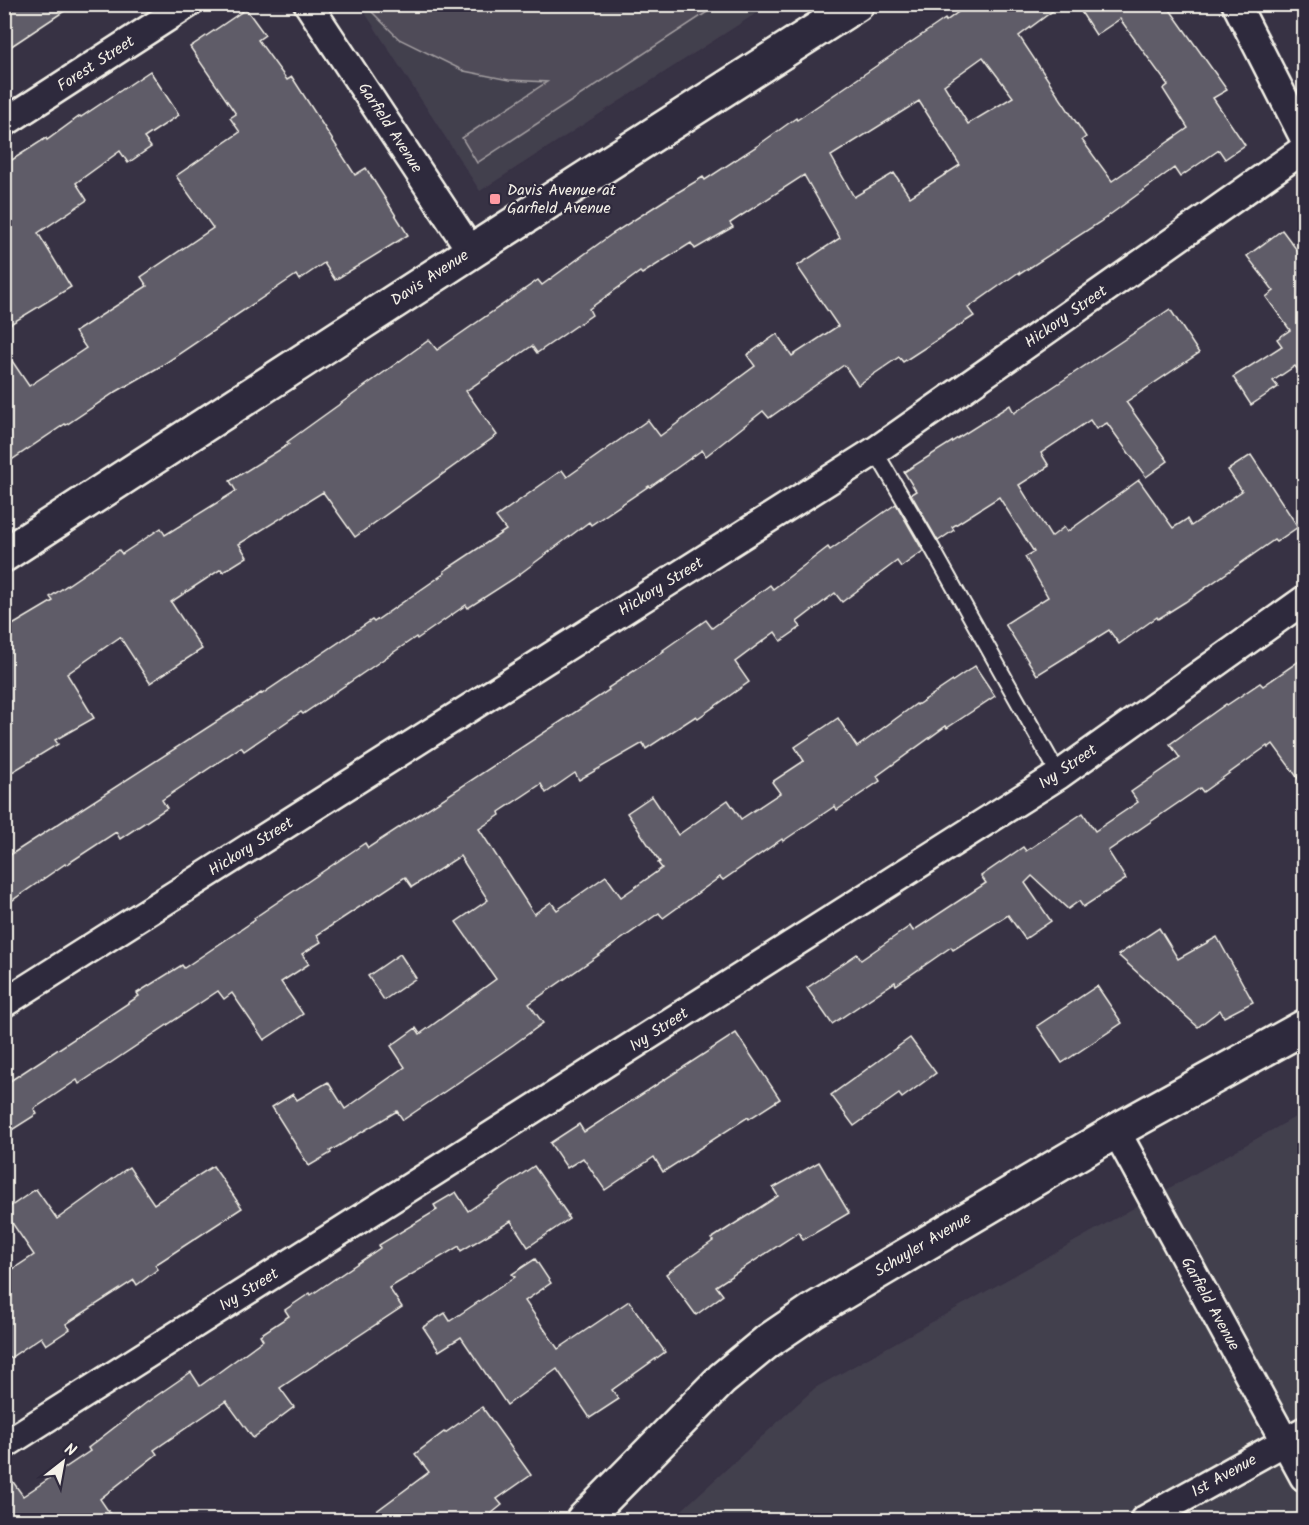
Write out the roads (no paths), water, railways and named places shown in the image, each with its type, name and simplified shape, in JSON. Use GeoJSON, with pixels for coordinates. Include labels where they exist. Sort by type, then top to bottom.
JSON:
{"type":"FeatureCollection","features":[{"type":"Feature","properties":{"kind":"street","name":"Forest Street"},"geometry":{"type":"LineString","coordinates":[[4,123],[188,4]]}},
{"type":"Feature","properties":{"kind":"street","name":"Garfield Avenue"},"geometry":{"type":"LineString","coordinates":[[308,4],[471,251]]}},
{"type":"Feature","properties":{"kind":"street","name":"Davis Avenue"},"geometry":{"type":"LineString","coordinates":[[4,555],[471,251],[857,4]]}},
{"type":"Feature","properties":{"kind":"street"},"geometry":{"type":"LineString","coordinates":[[1236,4],[1305,138]]}},
{"type":"Feature","properties":{"kind":"street","name":"Hickory Street"},"geometry":{"type":"LineString","coordinates":[[4,1004],[875,451],[1305,149]]}},
{"type":"Feature","properties":{"kind":"street","name":"Ivy Street"},"geometry":{"type":"LineString","coordinates":[[4,1445],[1059,775],[1305,600]]}},
{"type":"Feature","properties":{"kind":"street","name":"Schuyler Avenue"},"geometry":{"type":"LineString","coordinates":[[583,1521],[722,1379],[768,1341],[813,1311],[1116,1131],[1305,1027]]}},
{"type":"Feature","properties":{"kind":"street","name":"Garfield Avenue"},"geometry":{"type":"LineString","coordinates":[[1116,1131],[1295,1436],[1305,1477]]}},
{"type":"Feature","properties":{"kind":"street","name":"1st Avenue"},"geometry":{"type":"LineString","coordinates":[[1144,1521],[1295,1436]]}},
{"type":"Feature","properties":{"kind":"lane"},"geometry":{"type":"LineString","coordinates":[[875,451],[1059,775]]}},
{"type":"Feature","properties":{"kind":"place","name":"Davis Avenue at Garfield Avenue"},"geometry":{"type":"Point","coordinates":[495,199]}}]}
